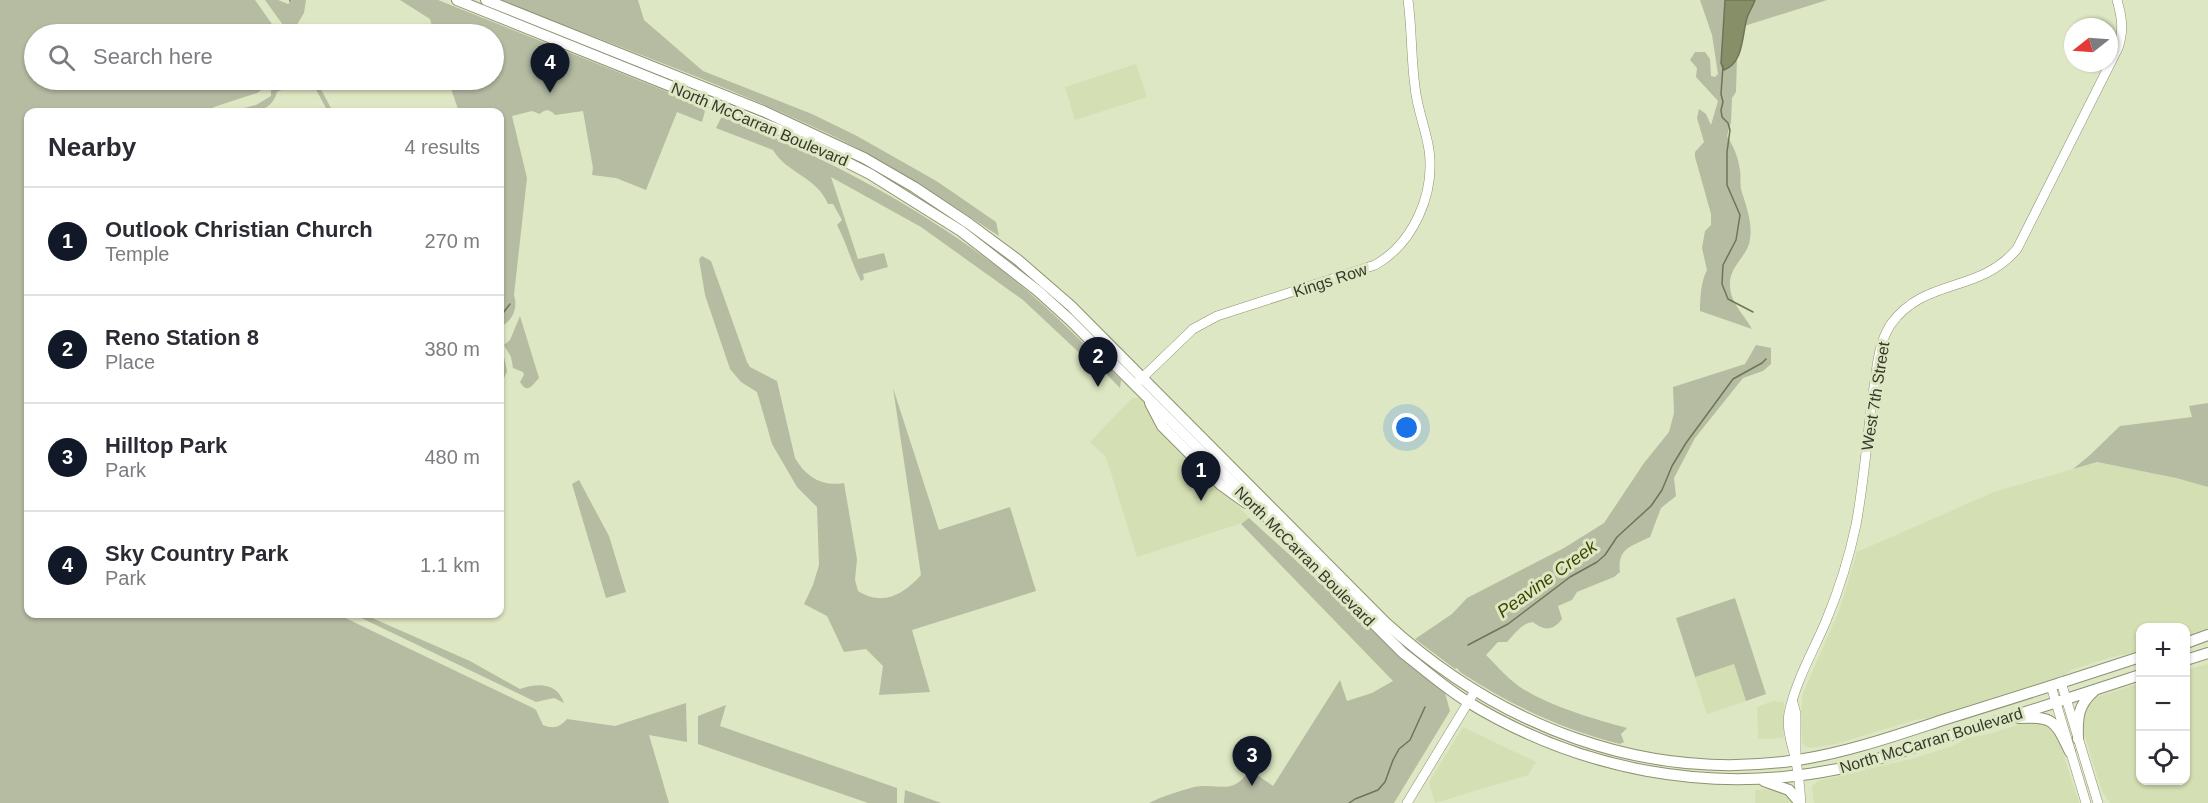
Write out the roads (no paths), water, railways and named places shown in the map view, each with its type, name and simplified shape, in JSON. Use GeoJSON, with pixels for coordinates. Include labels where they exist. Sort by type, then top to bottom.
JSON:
{"type":"FeatureCollection","features":[{"type":"Feature","properties":{"kind":"main road","name":"North McCarran Boulevard"},"geometry":{"type":"LineString","coordinates":[[457,0],[797,137],[940,210]]}},
{"type":"Feature","properties":{"kind":"main road","name":"North McCarran Boulevard"},"geometry":{"type":"LineString","coordinates":[[486,0],[789,122],[864,158],[940,210],[1038,291],[1139,381],[1386,623],[1434,663],[1475,691],[1543,726],[1623,753],[1673,761],[1720,764],[1796,760],[1863,746],[2136,658]]}},
{"type":"Feature","properties":{"kind":"main road","name":"Kings Row"},"geometry":{"type":"LineString","coordinates":[[1139,381],[1187,334],[1201,324],[1217,316],[1376,265],[1393,253],[1403,241],[1423,204],[1430,166],[1414,87],[1408,0]]}},
{"type":"Feature","properties":{"kind":"main road","name":"West 7th Street"},"geometry":{"type":"LineString","coordinates":[[1801,803],[1796,760],[1791,747],[1789,715],[1798,682],[1833,603],[1850,548],[1862,491],[1878,363],[1884,336],[1892,323],[1913,302],[1931,293],[1985,275],[2000,266],[2017,249],[2118,48],[2122,37],[2123,22],[2117,0]]}},
{"type":"Feature","properties":{"kind":"main road","name":"North McCarran Boulevard"},"geometry":{"type":"LineString","coordinates":[[1139,381],[1158,422],[1227,489],[1273,523],[1382,633],[1416,663],[1468,702],[1542,739],[1614,765],[1692,778],[1758,780],[1798,776],[1860,764],[2136,676]]}},
{"type":"Feature","properties":{"kind":"main road"},"geometry":{"type":"LineString","coordinates":[[2190,642],[2208,635]]}},
{"type":"Feature","properties":{"kind":"main road"},"geometry":{"type":"LineString","coordinates":[[2190,659],[2208,653]]}},
{"type":"Feature","properties":{"kind":"main road"},"geometry":{"type":"LineString","coordinates":[[2056,684],[2070,752],[2086,803]]}},
{"type":"Feature","properties":{"kind":"main road"},"geometry":{"type":"LineString","coordinates":[[2078,739],[2078,716],[2082,703],[2097,689],[2110,684]]}},
{"type":"Feature","properties":{"kind":"main road"},"geometry":{"type":"LineString","coordinates":[[1407,803],[1475,691]]}},
{"type":"Feature","properties":{"kind":"main road"},"geometry":{"type":"LineString","coordinates":[[2060,700],[2078,739],[2098,803]]}},
{"type":"Feature","properties":{"kind":"main road"},"geometry":{"type":"LineString","coordinates":[[2004,719],[2038,717],[2047,719],[2057,728],[2070,752]]}},
{"type":"Feature","properties":{"kind":"main road"},"geometry":{"type":"LineString","coordinates":[[1758,780],[1789,789],[1801,803]]}},
{"type":"Feature","properties":{"kind":"waterway","name":"Peavine Creek"},"geometry":{"type":"LineString","coordinates":[[1723,66],[1721,110],[1722,117],[1728,123],[1730,130],[1727,185],[1740,215],[1736,240],[1723,265],[1722,284],[1728,299],[1753,312]]}},
{"type":"Feature","properties":{"kind":"waterway"},"geometry":{"type":"LineString","coordinates":[[504,312],[510,304]]}},
{"type":"Feature","properties":{"kind":"waterway","name":"Peavine Creek"},"geometry":{"type":"LineString","coordinates":[[1468,645],[1508,624],[1570,577],[1605,555],[1617,537],[1651,506],[1662,490],[1672,466],[1686,443],[1733,379],[1766,359]]}},
{"type":"Feature","properties":{"kind":"waterway","name":"Peavine Creek"},"geometry":{"type":"LineString","coordinates":[[1349,803],[1378,790],[1385,782],[1393,760],[1399,749],[1410,740],[1425,707]]}},
{"type":"Feature","properties":{"kind":"place","name":"Sky Country Park"},"geometry":{"type":"Point","coordinates":[550,93]}},
{"type":"Feature","properties":{"kind":"place","name":"Reno Station 8"},"geometry":{"type":"Point","coordinates":[1098,387]}},
{"type":"Feature","properties":{"kind":"place","name":"Outlook Christian Church"},"geometry":{"type":"Point","coordinates":[1201,501]}},
{"type":"Feature","properties":{"kind":"place","name":"Hilltop Park"},"geometry":{"type":"Point","coordinates":[1252,786]}}]}
